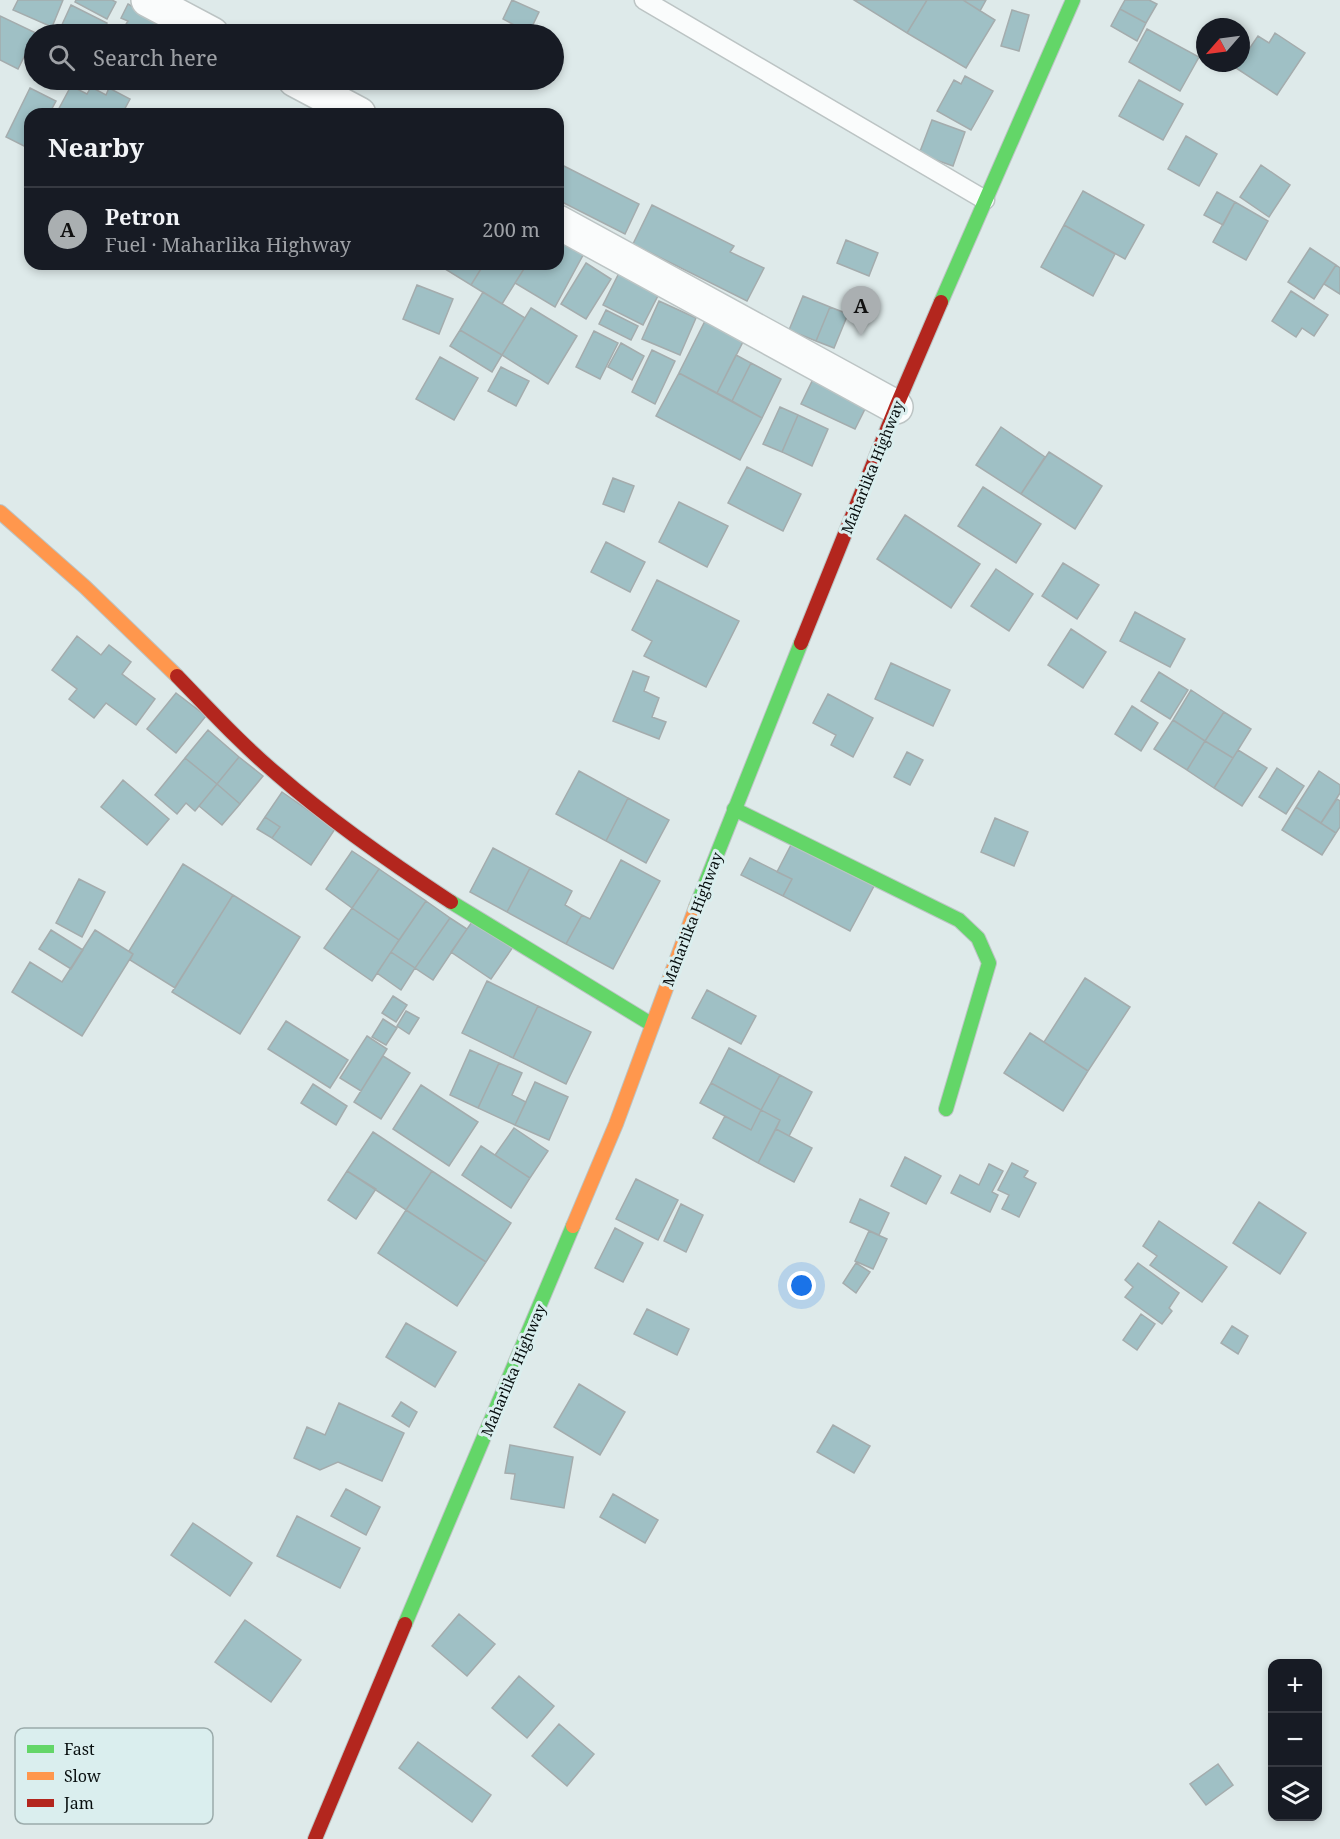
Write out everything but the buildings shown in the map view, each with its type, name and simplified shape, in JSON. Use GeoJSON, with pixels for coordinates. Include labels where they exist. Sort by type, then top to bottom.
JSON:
{"type":"FeatureCollection","features":[{"type":"Feature","properties":{"kind":"main road","name":"Maharlika Highway"},"geometry":{"type":"LineString","coordinates":[[315,1839],[616,1124],[651,1024],[734,809],[896,407],[1073,0]]}},
{"type":"Feature","properties":{"kind":"main road"},"geometry":{"type":"LineString","coordinates":[[0,512],[67,569],[116,615],[244,746],[371,850],[472,916],[651,1024]]}},
{"type":"Feature","properties":{"kind":"main road"},"geometry":{"type":"LineString","coordinates":[[734,809],[959,920],[981,940],[989,963],[946,1109]]}},
{"type":"Feature","properties":{"kind":"street"},"geometry":{"type":"LineString","coordinates":[[148,0],[193,24]]}},
{"type":"Feature","properties":{"kind":"street"},"geometry":{"type":"LineString","coordinates":[[314,90],[347,108]]}},
{"type":"Feature","properties":{"kind":"street"},"geometry":{"type":"LineString","coordinates":[[564,225],[896,407]]}},
{"type":"Feature","properties":{"kind":"lane"},"geometry":{"type":"LineString","coordinates":[[644,0],[985,200]]}},
{"type":"Feature","properties":{"kind":"traffic: fast"},"geometry":{"type":"LineString","coordinates":[[941,302],[1073,0]]}},
{"type":"Feature","properties":{"kind":"traffic: fast"},"geometry":{"type":"LineString","coordinates":[[696,907],[801,643]]}},
{"type":"Feature","properties":{"kind":"traffic: fast"},"geometry":{"type":"LineString","coordinates":[[734,809],[959,920],[978,938],[989,963],[946,1109]]}},
{"type":"Feature","properties":{"kind":"traffic: fast"},"geometry":{"type":"LineString","coordinates":[[451,902],[651,1024]]}},
{"type":"Feature","properties":{"kind":"traffic: fast"},"geometry":{"type":"LineString","coordinates":[[405,1624],[573,1226]]}},
{"type":"Feature","properties":{"kind":"traffic: slow"},"geometry":{"type":"LineString","coordinates":[[0,512],[85,587],[177,676]]}},
{"type":"Feature","properties":{"kind":"traffic: slow"},"geometry":{"type":"LineString","coordinates":[[573,1226],[616,1124],[696,907]]}},
{"type":"Feature","properties":{"kind":"traffic: jam"},"geometry":{"type":"LineString","coordinates":[[801,643],[941,302]]}},
{"type":"Feature","properties":{"kind":"traffic: jam"},"geometry":{"type":"LineString","coordinates":[[177,676],[265,764],[298,792],[362,842],[451,902]]}},
{"type":"Feature","properties":{"kind":"traffic: jam"},"geometry":{"type":"LineString","coordinates":[[315,1839],[405,1624]]}},
{"type":"Feature","properties":{"kind":"place","name":"Petron"},"geometry":{"type":"Point","coordinates":[861,336]}}]}
